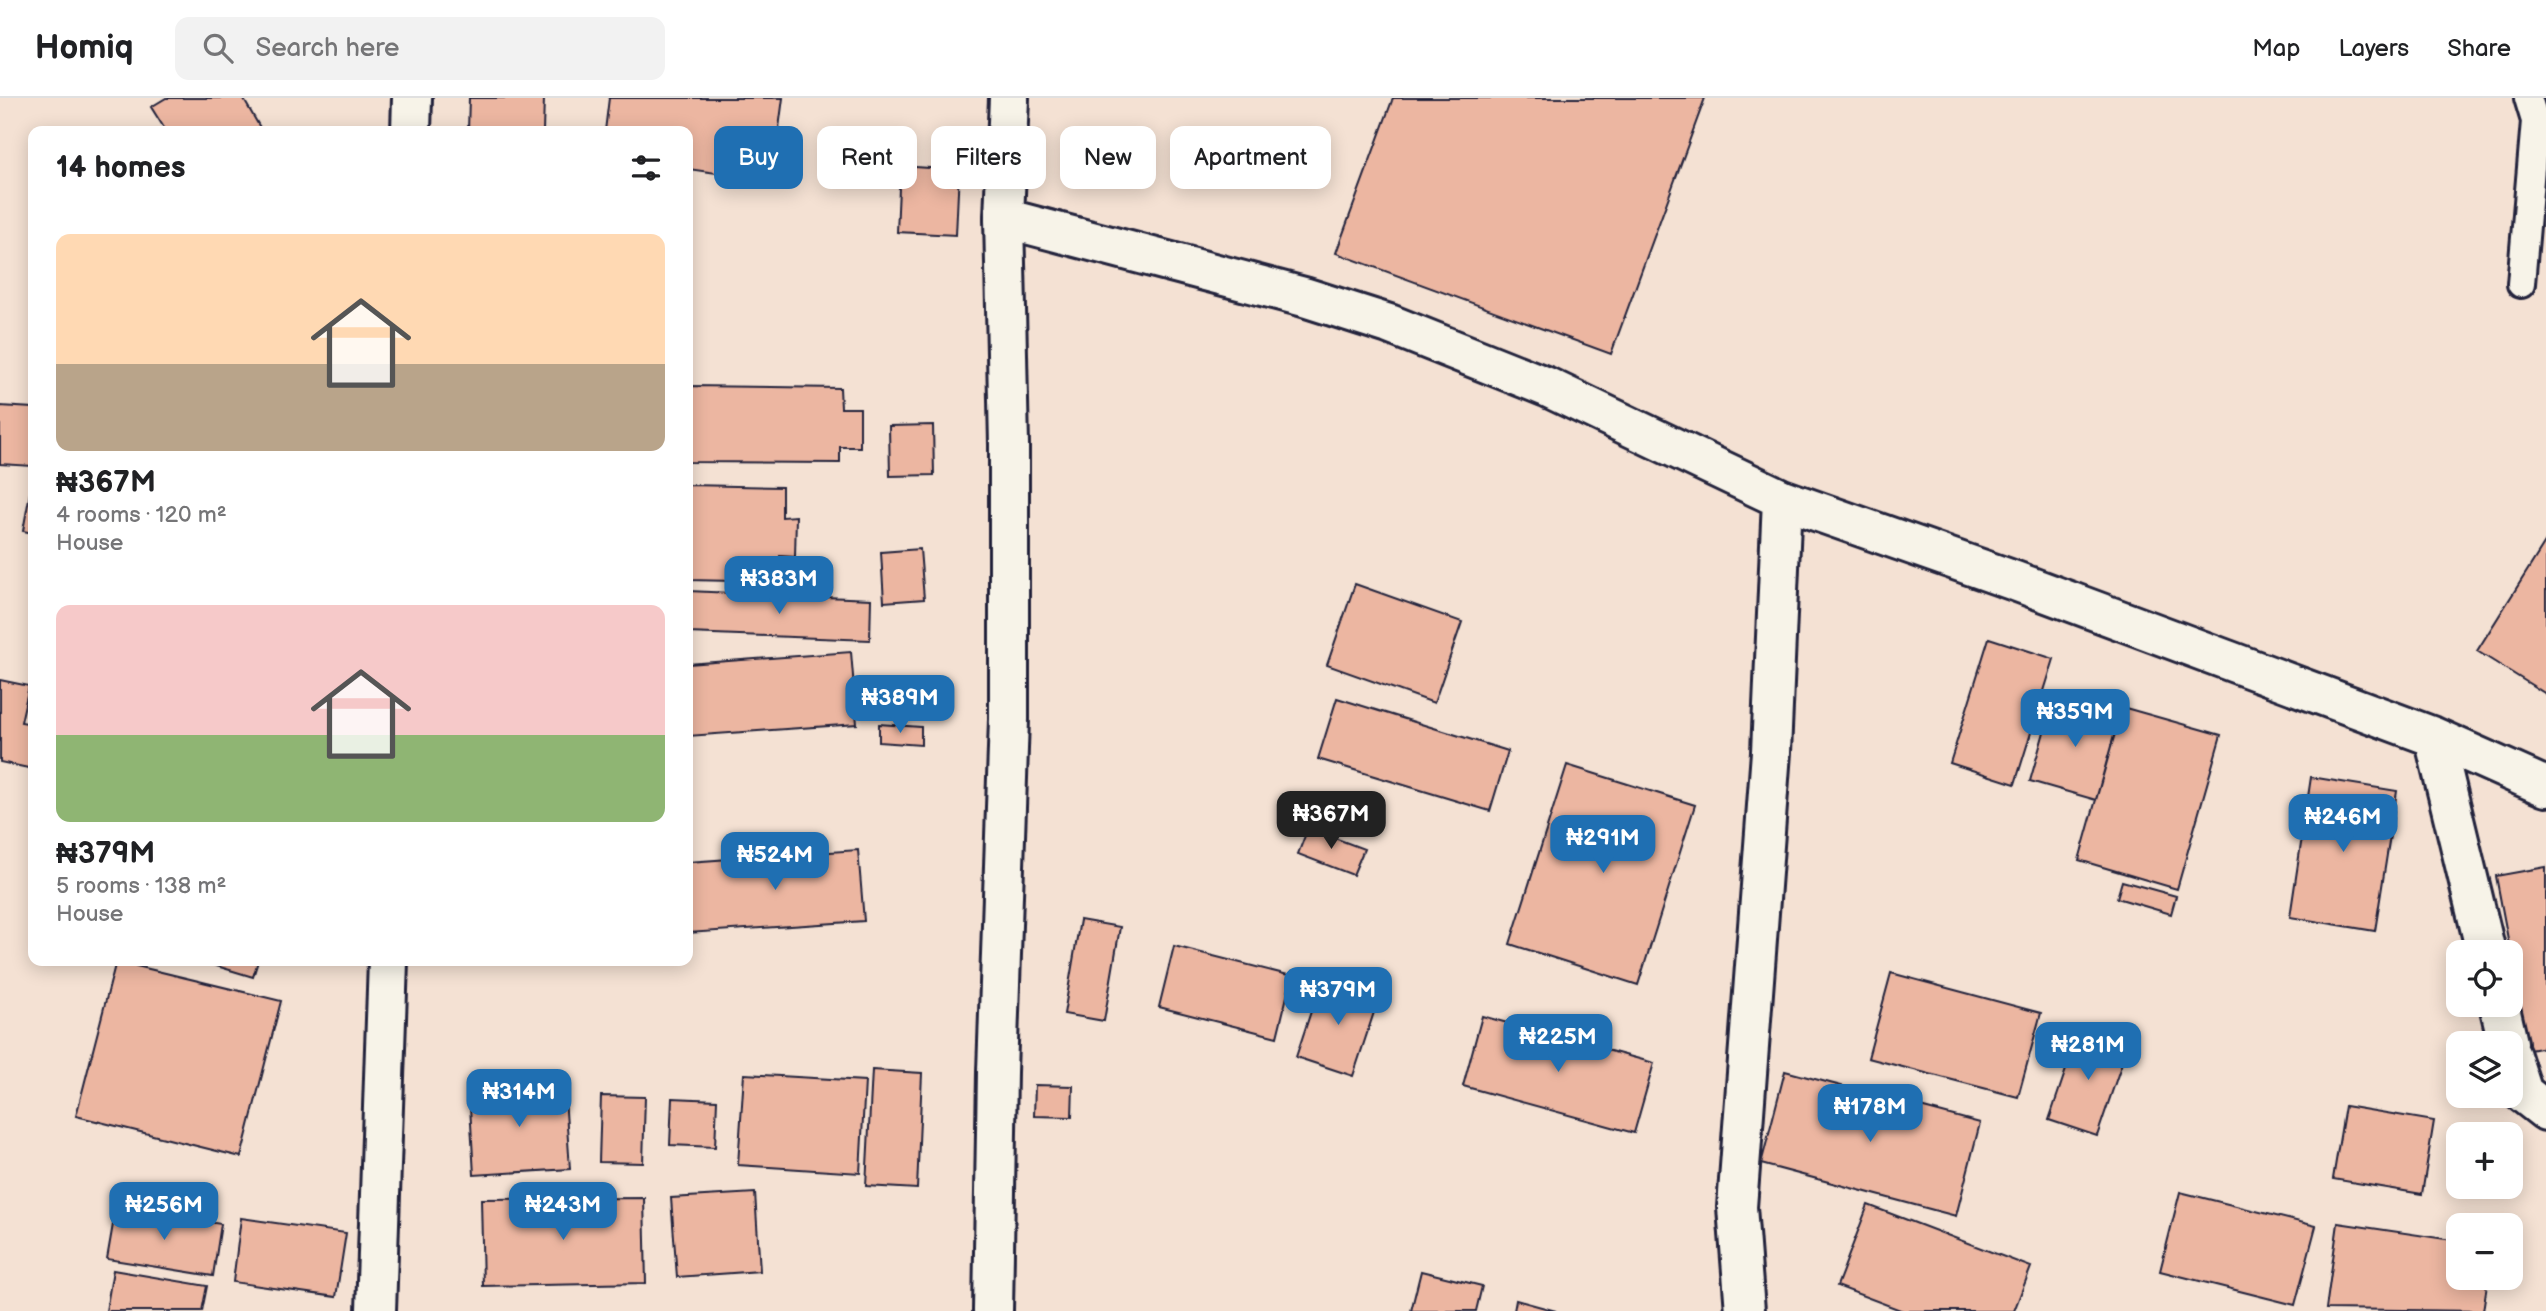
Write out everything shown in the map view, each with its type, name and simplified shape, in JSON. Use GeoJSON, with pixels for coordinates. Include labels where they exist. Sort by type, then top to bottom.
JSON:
{"type":"FeatureCollection","features":[{"type":"Feature","properties":{"kind":"street"},"geometry":{"type":"LineString","coordinates":[[411,126],[412,98]]}},
{"type":"Feature","properties":{"kind":"street"},"geometry":{"type":"LineString","coordinates":[[993,1311],[997,1072],[1009,719],[1009,445],[1004,218],[1009,98]]}},
{"type":"Feature","properties":{"kind":"street"},"geometry":{"type":"LineString","coordinates":[[1004,218],[1304,297],[1389,324],[1547,387],[1782,499],[2028,586],[2434,737],[2546,787]]}},
{"type":"Feature","properties":{"kind":"street"},"geometry":{"type":"LineString","coordinates":[[1745,1311],[1737,1207],[1770,766],[1782,499]]}},
{"type":"Feature","properties":{"kind":"street"},"geometry":{"type":"LineString","coordinates":[[2434,737],[2483,940]]}},
{"type":"Feature","properties":{"kind":"street"},"geometry":{"type":"LineString","coordinates":[[376,1311],[388,966]]}},
{"type":"Feature","properties":{"kind":"street"},"geometry":{"type":"LineString","coordinates":[[2523,1093],[2546,1111]]}},
{"type":"Feature","properties":{"kind":"lane"},"geometry":{"type":"LineString","coordinates":[[2521,284],[2535,121],[2528,98]]}},
{"type":"Feature","properties":{"kind":"building"},"geometry":{"type":"Polygon","coordinates":[[[166,98],[243,98],[259,126],[163,126],[151,107],[166,98]]]}},
{"type":"Feature","properties":{"kind":"building"},"geometry":{"type":"Polygon","coordinates":[[[469,98],[544,98],[543,126],[468,126],[469,98]]]}},
{"type":"Feature","properties":{"kind":"building"},"geometry":{"type":"Polygon","coordinates":[[[609,98],[783,98],[779,126],[714,126],[714,173],[693,170],[693,126],[606,126],[609,98]]]}},
{"type":"Feature","properties":{"kind":"building"},"geometry":{"type":"Polygon","coordinates":[[[1393,98],[1705,98],[1611,354],[1336,253],[1393,98]]]}},
{"type":"Feature","properties":{"kind":"building"},"geometry":{"type":"Polygon","coordinates":[[[917,167],[931,168],[931,189],[958,189],[956,235],[897,232],[899,189],[917,189],[917,167]]]}},
{"type":"Feature","properties":{"kind":"building"},"geometry":{"type":"Polygon","coordinates":[[[693,386],[840,388],[841,408],[860,408],[860,447],[840,447],[840,463],[693,462],[693,386]]]}},
{"type":"Feature","properties":{"kind":"building"},"geometry":{"type":"Polygon","coordinates":[[[0,406],[28,408],[28,466],[0,464],[0,406]]]}},
{"type":"Feature","properties":{"kind":"building"},"geometry":{"type":"Polygon","coordinates":[[[933,425],[934,475],[890,476],[889,426],[933,425]]]}},
{"type":"Feature","properties":{"kind":"building"},"geometry":{"type":"Polygon","coordinates":[[[693,485],[782,487],[782,517],[796,516],[795,557],[780,556],[780,582],[693,580],[693,485]]]}},
{"type":"Feature","properties":{"kind":"building"},"geometry":{"type":"Polygon","coordinates":[[[28,504],[28,532],[23,531],[28,504]]]}},
{"type":"Feature","properties":{"kind":"building"},"geometry":{"type":"Polygon","coordinates":[[[2546,541],[2546,694],[2477,651],[2546,541]]]}},
{"type":"Feature","properties":{"kind":"building"},"geometry":{"type":"Polygon","coordinates":[[[920,549],[924,599],[884,602],[881,552],[920,549]]]}},
{"type":"Feature","properties":{"kind":"building"},"geometry":{"type":"Polygon","coordinates":[[[1355,584],[1462,622],[1434,703],[1327,665],[1355,584]]]}},
{"type":"Feature","properties":{"kind":"building"},"geometry":{"type":"Polygon","coordinates":[[[693,591],[871,599],[870,640],[693,633],[693,591]]]}},
{"type":"Feature","properties":{"kind":"building"},"geometry":{"type":"Polygon","coordinates":[[[1989,638],[2054,659],[2015,784],[1950,763],[1989,638]]]}},
{"type":"Feature","properties":{"kind":"building"},"geometry":{"type":"Polygon","coordinates":[[[851,652],[857,724],[693,736],[693,664],[851,652]]]}},
{"type":"Feature","properties":{"kind":"building"},"geometry":{"type":"Polygon","coordinates":[[[0,680],[28,686],[21,722],[28,723],[28,768],[0,762],[0,680]]]}},
{"type":"Feature","properties":{"kind":"building"},"geometry":{"type":"Polygon","coordinates":[[[2054,697],[2120,716],[2096,800],[2030,781],[2054,697]]]}},
{"type":"Feature","properties":{"kind":"building"},"geometry":{"type":"Polygon","coordinates":[[[1337,698],[1508,751],[1490,811],[1318,759],[1337,698]]]}},
{"type":"Feature","properties":{"kind":"building"},"geometry":{"type":"Polygon","coordinates":[[[2122,707],[2221,735],[2177,889],[2079,860],[2122,707]]]}},
{"type":"Feature","properties":{"kind":"building"},"geometry":{"type":"Polygon","coordinates":[[[879,724],[921,727],[921,745],[879,742],[879,724]]]}},
{"type":"Feature","properties":{"kind":"building"},"geometry":{"type":"Polygon","coordinates":[[[1567,765],[1695,805],[1638,985],[1510,944],[1567,765]]]}},
{"type":"Feature","properties":{"kind":"building"},"geometry":{"type":"Polygon","coordinates":[[[2311,777],[2397,791],[2375,931],[2290,917],[2311,777]]]}},
{"type":"Feature","properties":{"kind":"building"},"geometry":{"type":"Polygon","coordinates":[[[1308,828],[1364,849],[1353,875],[1298,854],[1308,828]]]}},
{"type":"Feature","properties":{"kind":"building"},"geometry":{"type":"Polygon","coordinates":[[[858,850],[864,921],[693,933],[693,862],[858,850]]]}},
{"type":"Feature","properties":{"kind":"building"},"geometry":{"type":"Polygon","coordinates":[[[2546,867],[2546,1047],[2529,1050],[2523,1017],[2523,940],[2508,940],[2496,876],[2546,867]]]}},
{"type":"Feature","properties":{"kind":"building"},"geometry":{"type":"Polygon","coordinates":[[[2122,881],[2176,896],[2171,914],[2117,898],[2122,881]]]}},
{"type":"Feature","properties":{"kind":"building"},"geometry":{"type":"Polygon","coordinates":[[[1080,920],[1120,927],[1104,1021],[1064,1014],[1080,920]]]}},
{"type":"Feature","properties":{"kind":"building"},"geometry":{"type":"Polygon","coordinates":[[[1174,946],[1292,976],[1277,1037],[1159,1007],[1174,946]]]}},
{"type":"Feature","properties":{"kind":"building"},"geometry":{"type":"Polygon","coordinates":[[[115,966],[137,966],[281,1001],[241,1157],[76,1116],[115,966]]]}},
{"type":"Feature","properties":{"kind":"building"},"geometry":{"type":"Polygon","coordinates":[[[217,966],[256,966],[253,977],[217,966]]]}},
{"type":"Feature","properties":{"kind":"building"},"geometry":{"type":"Polygon","coordinates":[[[1891,973],[2041,1013],[2018,1097],[1868,1058],[1891,973]]]}},
{"type":"Feature","properties":{"kind":"building"},"geometry":{"type":"Polygon","coordinates":[[[1322,978],[1379,997],[1353,1076],[1296,1057],[1322,978]]]}},
{"type":"Feature","properties":{"kind":"building"},"geometry":{"type":"Polygon","coordinates":[[[1482,1016],[1654,1063],[1634,1133],[1463,1086],[1482,1016]]]}},
{"type":"Feature","properties":{"kind":"building"},"geometry":{"type":"Polygon","coordinates":[[[2080,1028],[2128,1045],[2097,1136],[2049,1120],[2080,1028]]]}},
{"type":"Feature","properties":{"kind":"building"},"geometry":{"type":"Polygon","coordinates":[[[872,1070],[922,1073],[917,1189],[866,1186],[872,1070]]]}},
{"type":"Feature","properties":{"kind":"building"},"geometry":{"type":"Polygon","coordinates":[[[1785,1071],[1980,1123],[1956,1216],[1761,1164],[1785,1071]]]}},
{"type":"Feature","properties":{"kind":"building"},"geometry":{"type":"Polygon","coordinates":[[[744,1074],[865,1081],[860,1173],[738,1165],[744,1074]]]}},
{"type":"Feature","properties":{"kind":"building"},"geometry":{"type":"Polygon","coordinates":[[[564,1083],[570,1169],[474,1175],[469,1089],[564,1083]]]}},
{"type":"Feature","properties":{"kind":"building"},"geometry":{"type":"Polygon","coordinates":[[[1035,1085],[1073,1086],[1072,1117],[1034,1116],[1035,1085]]]}},
{"type":"Feature","properties":{"kind":"building"},"geometry":{"type":"Polygon","coordinates":[[[601,1096],[645,1097],[643,1163],[599,1162],[601,1096]]]}},
{"type":"Feature","properties":{"kind":"building"},"geometry":{"type":"Polygon","coordinates":[[[672,1098],[717,1100],[715,1147],[670,1145],[672,1098]]]}},
{"type":"Feature","properties":{"kind":"building"},"geometry":{"type":"Polygon","coordinates":[[[2345,1106],[2434,1121],[2422,1194],[2333,1179],[2345,1106]]]}},
{"type":"Feature","properties":{"kind":"building"},"geometry":{"type":"Polygon","coordinates":[[[2180,1192],[2316,1226],[2295,1305],[2160,1271],[2180,1192]]]}},
{"type":"Feature","properties":{"kind":"building"},"geometry":{"type":"Polygon","coordinates":[[[755,1193],[760,1271],[677,1277],[671,1198],[755,1193]]]}},
{"type":"Feature","properties":{"kind":"building"},"geometry":{"type":"Polygon","coordinates":[[[644,1198],[646,1283],[483,1286],[481,1199],[644,1198]]]}},
{"type":"Feature","properties":{"kind":"building"},"geometry":{"type":"Polygon","coordinates":[[[1868,1205],[2031,1267],[2014,1311],[1903,1311],[1837,1286],[1868,1205]]]}},
{"type":"Feature","properties":{"kind":"building"},"geometry":{"type":"Polygon","coordinates":[[[116,1207],[221,1224],[213,1276],[107,1259],[116,1207]]]}},
{"type":"Feature","properties":{"kind":"building"},"geometry":{"type":"Polygon","coordinates":[[[241,1218],[346,1233],[336,1297],[233,1282],[241,1218]]]}},
{"type":"Feature","properties":{"kind":"building"},"geometry":{"type":"Polygon","coordinates":[[[2338,1223],[2446,1239],[2446,1290],[2486,1290],[2483,1311],[2326,1309],[2338,1223]]]}},
{"type":"Feature","properties":{"kind":"building"},"geometry":{"type":"Polygon","coordinates":[[[113,1270],[207,1286],[202,1311],[106,1311],[113,1270]]]}},
{"type":"Feature","properties":{"kind":"building"},"geometry":{"type":"Polygon","coordinates":[[[1421,1271],[1482,1286],[1476,1311],[1411,1311],[1421,1271]]]}},
{"type":"Feature","properties":{"kind":"building"},"geometry":{"type":"Polygon","coordinates":[[[1516,1300],[1556,1311],[1514,1311],[1516,1300]]]}}]}
